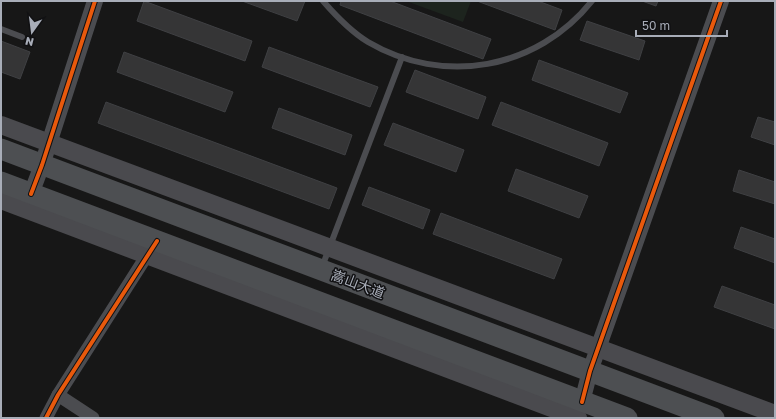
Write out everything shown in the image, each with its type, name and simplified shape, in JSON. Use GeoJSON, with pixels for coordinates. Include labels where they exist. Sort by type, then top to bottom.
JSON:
{"type":"FeatureCollection","features":[{"type":"Feature","properties":{"kind":"main road"},"geometry":{"type":"LineString","coordinates":[[1,124],[775,414]]}},
{"type":"Feature","properties":{"kind":"main road","name":"嵩山大道"},"geometry":{"type":"LineString","coordinates":[[1,149],[714,418]]}},
{"type":"Feature","properties":{"kind":"main road"},"geometry":{"type":"LineString","coordinates":[[1,182],[152,248]]}},
{"type":"Feature","properties":{"kind":"main road"},"geometry":{"type":"LineString","coordinates":[[1,200],[152,248],[580,410],[627,418]]}},
{"type":"Feature","properties":{"kind":"street"},"geometry":{"type":"LineString","coordinates":[[31,194],[95,1]]}},
{"type":"Feature","properties":{"kind":"street"},"geometry":{"type":"LineString","coordinates":[[580,410],[590,371],[721,1]]}},
{"type":"Feature","properties":{"kind":"street"},"geometry":{"type":"LineString","coordinates":[[46,418],[58,395],[152,248]]}},
{"type":"Feature","properties":{"kind":"street"},"geometry":{"type":"LineString","coordinates":[[58,395],[93,418]]}},
{"type":"Feature","properties":{"kind":"lane"},"geometry":{"type":"LineString","coordinates":[[323,1],[340,21],[367,41],[402,57],[430,65],[463,67],[496,63],[527,52],[556,36],[581,15],[592,1]]}},
{"type":"Feature","properties":{"kind":"lane"},"geometry":{"type":"LineString","coordinates":[[1,29],[22,37]]}},
{"type":"Feature","properties":{"kind":"lane"},"geometry":{"type":"LineString","coordinates":[[321,270],[402,57]]}},
{"type":"Feature","properties":{"kind":"shaded area"},"geometry":{"type":"Polygon","coordinates":[[[406,1],[471,1],[463,22],[406,1]]]}},
{"type":"Feature","properties":{"kind":"building"},"geometry":{"type":"Polygon","coordinates":[[[144,1],[252,41],[245,61],[137,21],[144,1]]]}},
{"type":"Feature","properties":{"kind":"building"},"geometry":{"type":"Polygon","coordinates":[[[242,1],[305,1],[297,21],[242,1]]]}},
{"type":"Feature","properties":{"kind":"building"},"geometry":{"type":"Polygon","coordinates":[[[341,1],[390,1],[491,39],[483,59],[340,5],[341,1]]]}},
{"type":"Feature","properties":{"kind":"building"},"geometry":{"type":"Polygon","coordinates":[[[477,1],[538,1],[562,10],[555,30],[477,1]]]}},
{"type":"Feature","properties":{"kind":"building"},"geometry":{"type":"Polygon","coordinates":[[[642,1],[658,1],[656,6],[642,1]]]}},
{"type":"Feature","properties":{"kind":"building"},"geometry":{"type":"Polygon","coordinates":[[[587,21],[645,41],[639,60],[580,40],[587,21]]]}},
{"type":"Feature","properties":{"kind":"building"},"geometry":{"type":"Polygon","coordinates":[[[1,41],[30,52],[20,79],[1,72],[1,41]]]}},
{"type":"Feature","properties":{"kind":"building"},"geometry":{"type":"Polygon","coordinates":[[[269,47],[378,87],[370,107],[262,67],[269,47]]]}},
{"type":"Feature","properties":{"kind":"building"},"geometry":{"type":"Polygon","coordinates":[[[124,52],[233,92],[225,112],[117,72],[124,52]]]}},
{"type":"Feature","properties":{"kind":"building"},"geometry":{"type":"Polygon","coordinates":[[[539,60],[628,93],[620,113],[532,80],[539,60]]]}},
{"type":"Feature","properties":{"kind":"building"},"geometry":{"type":"Polygon","coordinates":[[[415,70],[486,97],[478,119],[406,92],[415,70]]]}},
{"type":"Feature","properties":{"kind":"building"},"geometry":{"type":"Polygon","coordinates":[[[106,102],[337,188],[329,209],[98,123],[106,102]]]}},
{"type":"Feature","properties":{"kind":"building"},"geometry":{"type":"Polygon","coordinates":[[[501,102],[608,143],[599,166],[492,125],[501,102]]]}},
{"type":"Feature","properties":{"kind":"building"},"geometry":{"type":"Polygon","coordinates":[[[279,108],[352,135],[345,155],[272,128],[279,108]]]}},
{"type":"Feature","properties":{"kind":"building"},"geometry":{"type":"Polygon","coordinates":[[[758,117],[775,122],[775,145],[751,137],[758,117]]]}},
{"type":"Feature","properties":{"kind":"building"},"geometry":{"type":"Polygon","coordinates":[[[393,123],[464,150],[456,172],[384,145],[393,123]]]}},
{"type":"Feature","properties":{"kind":"building"},"geometry":{"type":"Polygon","coordinates":[[[516,169],[588,196],[579,218],[508,191],[516,169]]]}},
{"type":"Feature","properties":{"kind":"building"},"geometry":{"type":"Polygon","coordinates":[[[739,170],[775,182],[775,204],[733,191],[739,170]]]}},
{"type":"Feature","properties":{"kind":"building"},"geometry":{"type":"Polygon","coordinates":[[[369,187],[430,210],[423,229],[362,205],[369,187]]]}},
{"type":"Feature","properties":{"kind":"building"},"geometry":{"type":"Polygon","coordinates":[[[441,213],[562,259],[554,279],[433,234],[441,213]]]}},
{"type":"Feature","properties":{"kind":"building"},"geometry":{"type":"Polygon","coordinates":[[[741,227],[775,239],[775,263],[734,248],[741,227]]]}},
{"type":"Feature","properties":{"kind":"building"},"geometry":{"type":"Polygon","coordinates":[[[722,286],[775,305],[775,329],[714,307],[722,286]]]}},
{"type":"Feature","properties":{"kind":"cycle path"},"geometry":{"type":"LineString","coordinates":[[31,194],[42,165],[95,1]]}},
{"type":"Feature","properties":{"kind":"cycle path"},"geometry":{"type":"LineString","coordinates":[[582,402],[590,371],[721,1]]}},
{"type":"Feature","properties":{"kind":"cycle path"},"geometry":{"type":"LineString","coordinates":[[46,418],[58,395],[157,241]]}}]}
